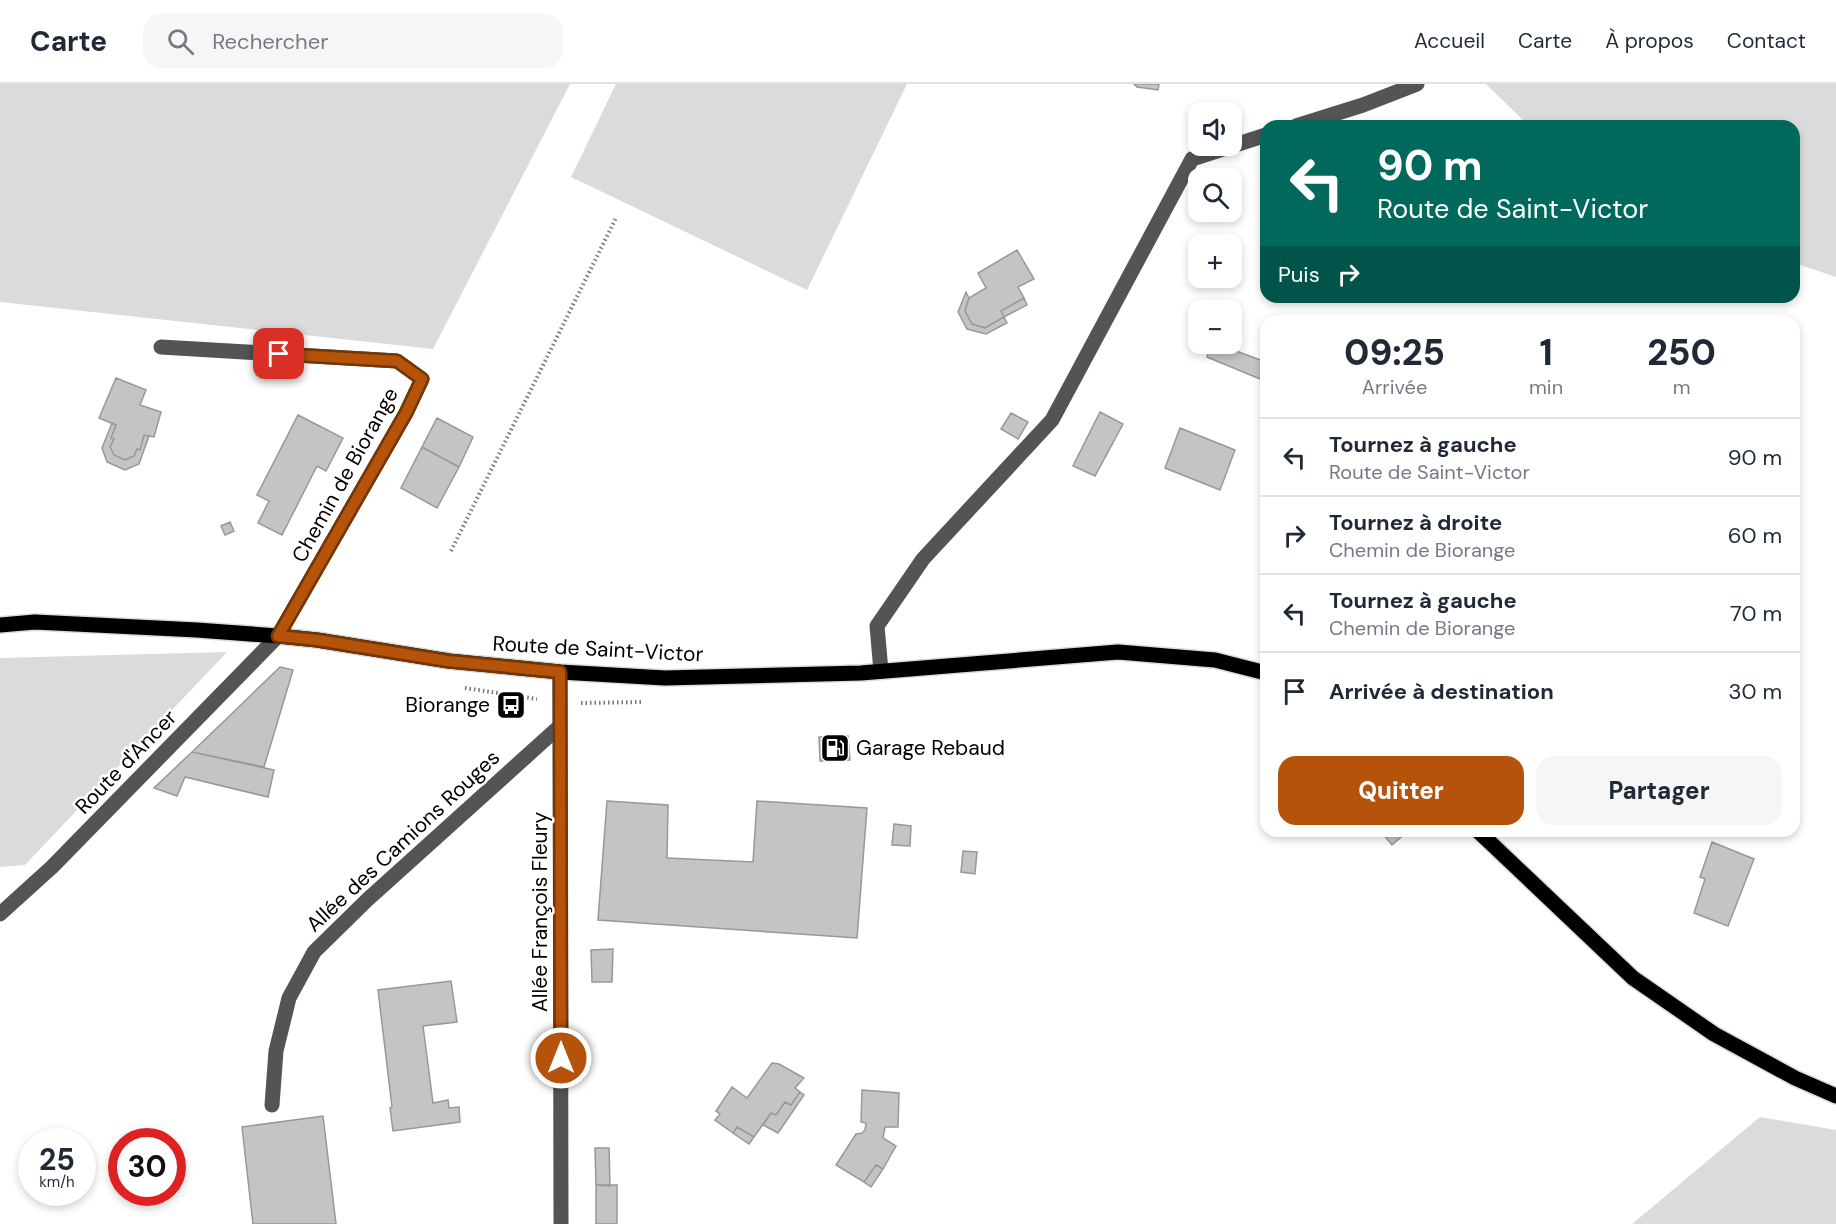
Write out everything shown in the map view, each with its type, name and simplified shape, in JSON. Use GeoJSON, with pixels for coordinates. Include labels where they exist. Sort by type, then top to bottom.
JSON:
{"type":"FeatureCollection","features":[{"type":"Feature","properties":{"kind":"main road","name":"Route de Saint-Victor"},"geometry":{"type":"LineString","coordinates":[[0,625],[46,622],[278,636],[448,661],[560,672],[664,678],[881,671],[1118,652],[1215,660],[1260,671]]}},
{"type":"Feature","properties":{"kind":"main road"},"geometry":{"type":"LineString","coordinates":[[1484,837],[1633,978],[1714,1034],[1795,1078],[1836,1096]]}},
{"type":"Feature","properties":{"kind":"street"},"geometry":{"type":"LineString","coordinates":[[1315,120],[1363,105],[1417,84]]}},
{"type":"Feature","properties":{"kind":"street"},"geometry":{"type":"LineString","coordinates":[[881,671],[877,626],[923,559],[1052,420],[1192,159],[1260,137]]}},
{"type":"Feature","properties":{"kind":"street","name":"Chemin de Biorange"},"geometry":{"type":"LineString","coordinates":[[161,347],[397,361],[422,379],[406,413],[278,636]]}},
{"type":"Feature","properties":{"kind":"street","name":"Route d'Ancer"},"geometry":{"type":"LineString","coordinates":[[0,914],[52,867],[278,636]]}},
{"type":"Feature","properties":{"kind":"street","name":"Allée François Fleury"},"geometry":{"type":"LineString","coordinates":[[560,672],[561,1224]]}},
{"type":"Feature","properties":{"kind":"street","name":"Allée des Camions Rouges"},"geometry":{"type":"LineString","coordinates":[[272,1105],[276,1051],[289,998],[314,952],[367,900],[560,726]]}},
{"type":"Feature","properties":{"kind":"path"},"geometry":{"type":"LineString","coordinates":[[451,551],[616,218]]}},
{"type":"Feature","properties":{"kind":"shaded area"},"geometry":{"type":"Polygon","coordinates":[[[0,84],[570,84],[433,349],[0,302],[0,84]]]}},
{"type":"Feature","properties":{"kind":"shaded area"},"geometry":{"type":"Polygon","coordinates":[[[616,84],[907,84],[807,290],[571,177],[616,84]]]}},
{"type":"Feature","properties":{"kind":"shaded area"},"geometry":{"type":"Polygon","coordinates":[[[1486,84],[1836,84],[1836,277],[1800,265],[1800,120],[1523,120],[1486,84]]]}},
{"type":"Feature","properties":{"kind":"shaded area"},"geometry":{"type":"Polygon","coordinates":[[[227,652],[25,865],[0,867],[0,658],[227,652]]]}},
{"type":"Feature","properties":{"kind":"shaded area"},"geometry":{"type":"Polygon","coordinates":[[[1760,1117],[1836,1130],[1836,1224],[1632,1224],[1760,1117]]]}},
{"type":"Feature","properties":{"kind":"building"},"geometry":{"type":"Polygon","coordinates":[[[1134,84],[1159,84],[1158,90],[1137,87],[1134,84]]]}},
{"type":"Feature","properties":{"kind":"building"},"geometry":{"type":"Polygon","coordinates":[[[1017,250],[1034,279],[1018,287],[1024,298],[1001,311],[1004,317],[985,328],[972,324],[965,311],[969,298],[986,288],[978,273],[1017,250]]]}},
{"type":"Feature","properties":{"kind":"building"},"geometry":{"type":"Polygon","coordinates":[[[966,292],[969,298],[965,311],[972,324],[985,328],[1004,317],[1007,323],[986,334],[967,329],[958,312],[966,292]]]}},
{"type":"Feature","properties":{"kind":"building"},"geometry":{"type":"Polygon","coordinates":[[[1024,298],[1027,305],[1004,317],[1001,311],[1024,298]]]}},
{"type":"Feature","properties":{"kind":"building"},"geometry":{"type":"Polygon","coordinates":[[[1242,353],[1260,360],[1260,379],[1207,357],[1208,354],[1242,353]]]}},
{"type":"Feature","properties":{"kind":"building"},"geometry":{"type":"Polygon","coordinates":[[[116,378],[146,390],[140,405],[161,412],[154,437],[144,435],[140,450],[137,449],[134,456],[125,460],[114,455],[110,447],[116,425],[99,418],[116,378]]]}},
{"type":"Feature","properties":{"kind":"building"},"geometry":{"type":"Polygon","coordinates":[[[1100,412],[1123,424],[1095,476],[1073,466],[1100,412]]]}},
{"type":"Feature","properties":{"kind":"building"},"geometry":{"type":"Polygon","coordinates":[[[1011,413],[1028,422],[1018,439],[1001,429],[1011,413]]]}},
{"type":"Feature","properties":{"kind":"building"},"geometry":{"type":"Polygon","coordinates":[[[298,415],[343,438],[326,471],[317,466],[282,535],[258,523],[269,501],[257,495],[298,415]]]}},
{"type":"Feature","properties":{"kind":"building"},"geometry":{"type":"Polygon","coordinates":[[[437,418],[473,437],[459,467],[422,447],[437,418]]]}},
{"type":"Feature","properties":{"kind":"building"},"geometry":{"type":"Polygon","coordinates":[[[112,423],[116,425],[110,447],[114,455],[125,460],[134,456],[137,449],[140,450],[144,435],[149,436],[139,464],[125,470],[107,462],[102,448],[112,423]]]}},
{"type":"Feature","properties":{"kind":"building"},"geometry":{"type":"Polygon","coordinates":[[[1180,428],[1235,450],[1220,490],[1165,468],[1180,428]]]}},
{"type":"Feature","properties":{"kind":"building"},"geometry":{"type":"Polygon","coordinates":[[[422,447],[459,467],[437,508],[401,488],[422,447]]]}},
{"type":"Feature","properties":{"kind":"building"},"geometry":{"type":"Polygon","coordinates":[[[230,522],[234,531],[225,535],[221,526],[230,522]]]}},
{"type":"Feature","properties":{"kind":"building"},"geometry":{"type":"Polygon","coordinates":[[[280,667],[293,670],[264,767],[192,752],[280,667]]]}},
{"type":"Feature","properties":{"kind":"building"},"geometry":{"type":"Polygon","coordinates":[[[848,736],[850,760],[820,761],[819,737],[848,736]]]}},
{"type":"Feature","properties":{"kind":"building"},"geometry":{"type":"Polygon","coordinates":[[[192,752],[274,770],[268,797],[185,777],[177,796],[154,788],[192,752]]]}},
{"type":"Feature","properties":{"kind":"building"},"geometry":{"type":"Polygon","coordinates":[[[607,801],[668,805],[667,858],[753,862],[757,801],[867,808],[857,938],[598,920],[607,801]]]}},
{"type":"Feature","properties":{"kind":"building"},"geometry":{"type":"Polygon","coordinates":[[[894,824],[911,826],[910,846],[892,845],[894,824]]]}},
{"type":"Feature","properties":{"kind":"building"},"geometry":{"type":"Polygon","coordinates":[[[1385,837],[1401,837],[1392,845],[1385,837]]]}},
{"type":"Feature","properties":{"kind":"building"},"geometry":{"type":"Polygon","coordinates":[[[1712,842],[1754,859],[1728,926],[1694,913],[1705,879],[1700,877],[1712,842]]]}},
{"type":"Feature","properties":{"kind":"building"},"geometry":{"type":"Polygon","coordinates":[[[963,851],[977,852],[975,874],[961,872],[963,851]]]}},
{"type":"Feature","properties":{"kind":"building"},"geometry":{"type":"Polygon","coordinates":[[[613,949],[612,982],[592,982],[591,950],[613,949]]]}},
{"type":"Feature","properties":{"kind":"building"},"geometry":{"type":"Polygon","coordinates":[[[451,981],[457,1022],[423,1026],[433,1103],[448,1100],[449,1108],[459,1107],[460,1122],[393,1131],[378,990],[451,981]]]}},
{"type":"Feature","properties":{"kind":"building"},"geometry":{"type":"Polygon","coordinates":[[[772,1063],[779,1064],[804,1078],[795,1088],[800,1092],[791,1105],[785,1102],[776,1115],[771,1113],[754,1137],[737,1127],[733,1133],[715,1120],[720,1114],[716,1111],[732,1087],[747,1098],[772,1063]]]}},
{"type":"Feature","properties":{"kind":"building"},"geometry":{"type":"Polygon","coordinates":[[[862,1090],[899,1093],[898,1127],[885,1127],[883,1138],[896,1146],[883,1169],[876,1165],[864,1182],[836,1165],[856,1134],[865,1130],[866,1123],[861,1122],[862,1090]]]}},
{"type":"Feature","properties":{"kind":"building"},"geometry":{"type":"Polygon","coordinates":[[[800,1092],[804,1095],[778,1133],[763,1125],[771,1113],[776,1115],[785,1102],[791,1105],[800,1092]]]}},
{"type":"Feature","properties":{"kind":"building"},"geometry":{"type":"Polygon","coordinates":[[[323,1116],[336,1224],[253,1224],[242,1127],[323,1116]]]}},
{"type":"Feature","properties":{"kind":"building"},"geometry":{"type":"Polygon","coordinates":[[[737,1127],[754,1137],[749,1144],[733,1133],[737,1127]]]}},
{"type":"Feature","properties":{"kind":"building"},"geometry":{"type":"Polygon","coordinates":[[[595,1148],[609,1148],[610,1186],[596,1185],[595,1148]]]}},
{"type":"Feature","properties":{"kind":"building"},"geometry":{"type":"Polygon","coordinates":[[[876,1165],[883,1169],[871,1187],[864,1182],[876,1165]]]}},
{"type":"Feature","properties":{"kind":"building"},"geometry":{"type":"Polygon","coordinates":[[[596,1185],[617,1185],[617,1224],[596,1224],[596,1185]]]}},
{"type":"Feature","properties":{"kind":"place","name":"Biorange"},"geometry":{"type":"Point","coordinates":[511,705]}},
{"type":"Feature","properties":{"kind":"place","name":"Garage Rebaud"},"geometry":{"type":"Point","coordinates":[835,748]}},
{"type":"Feature","properties":{"kind":"route"},"geometry":{"type":"LineString","coordinates":[[279,354],[397,361],[422,379],[406,413],[278,636],[448,661],[560,672],[561,1058]]}}]}
